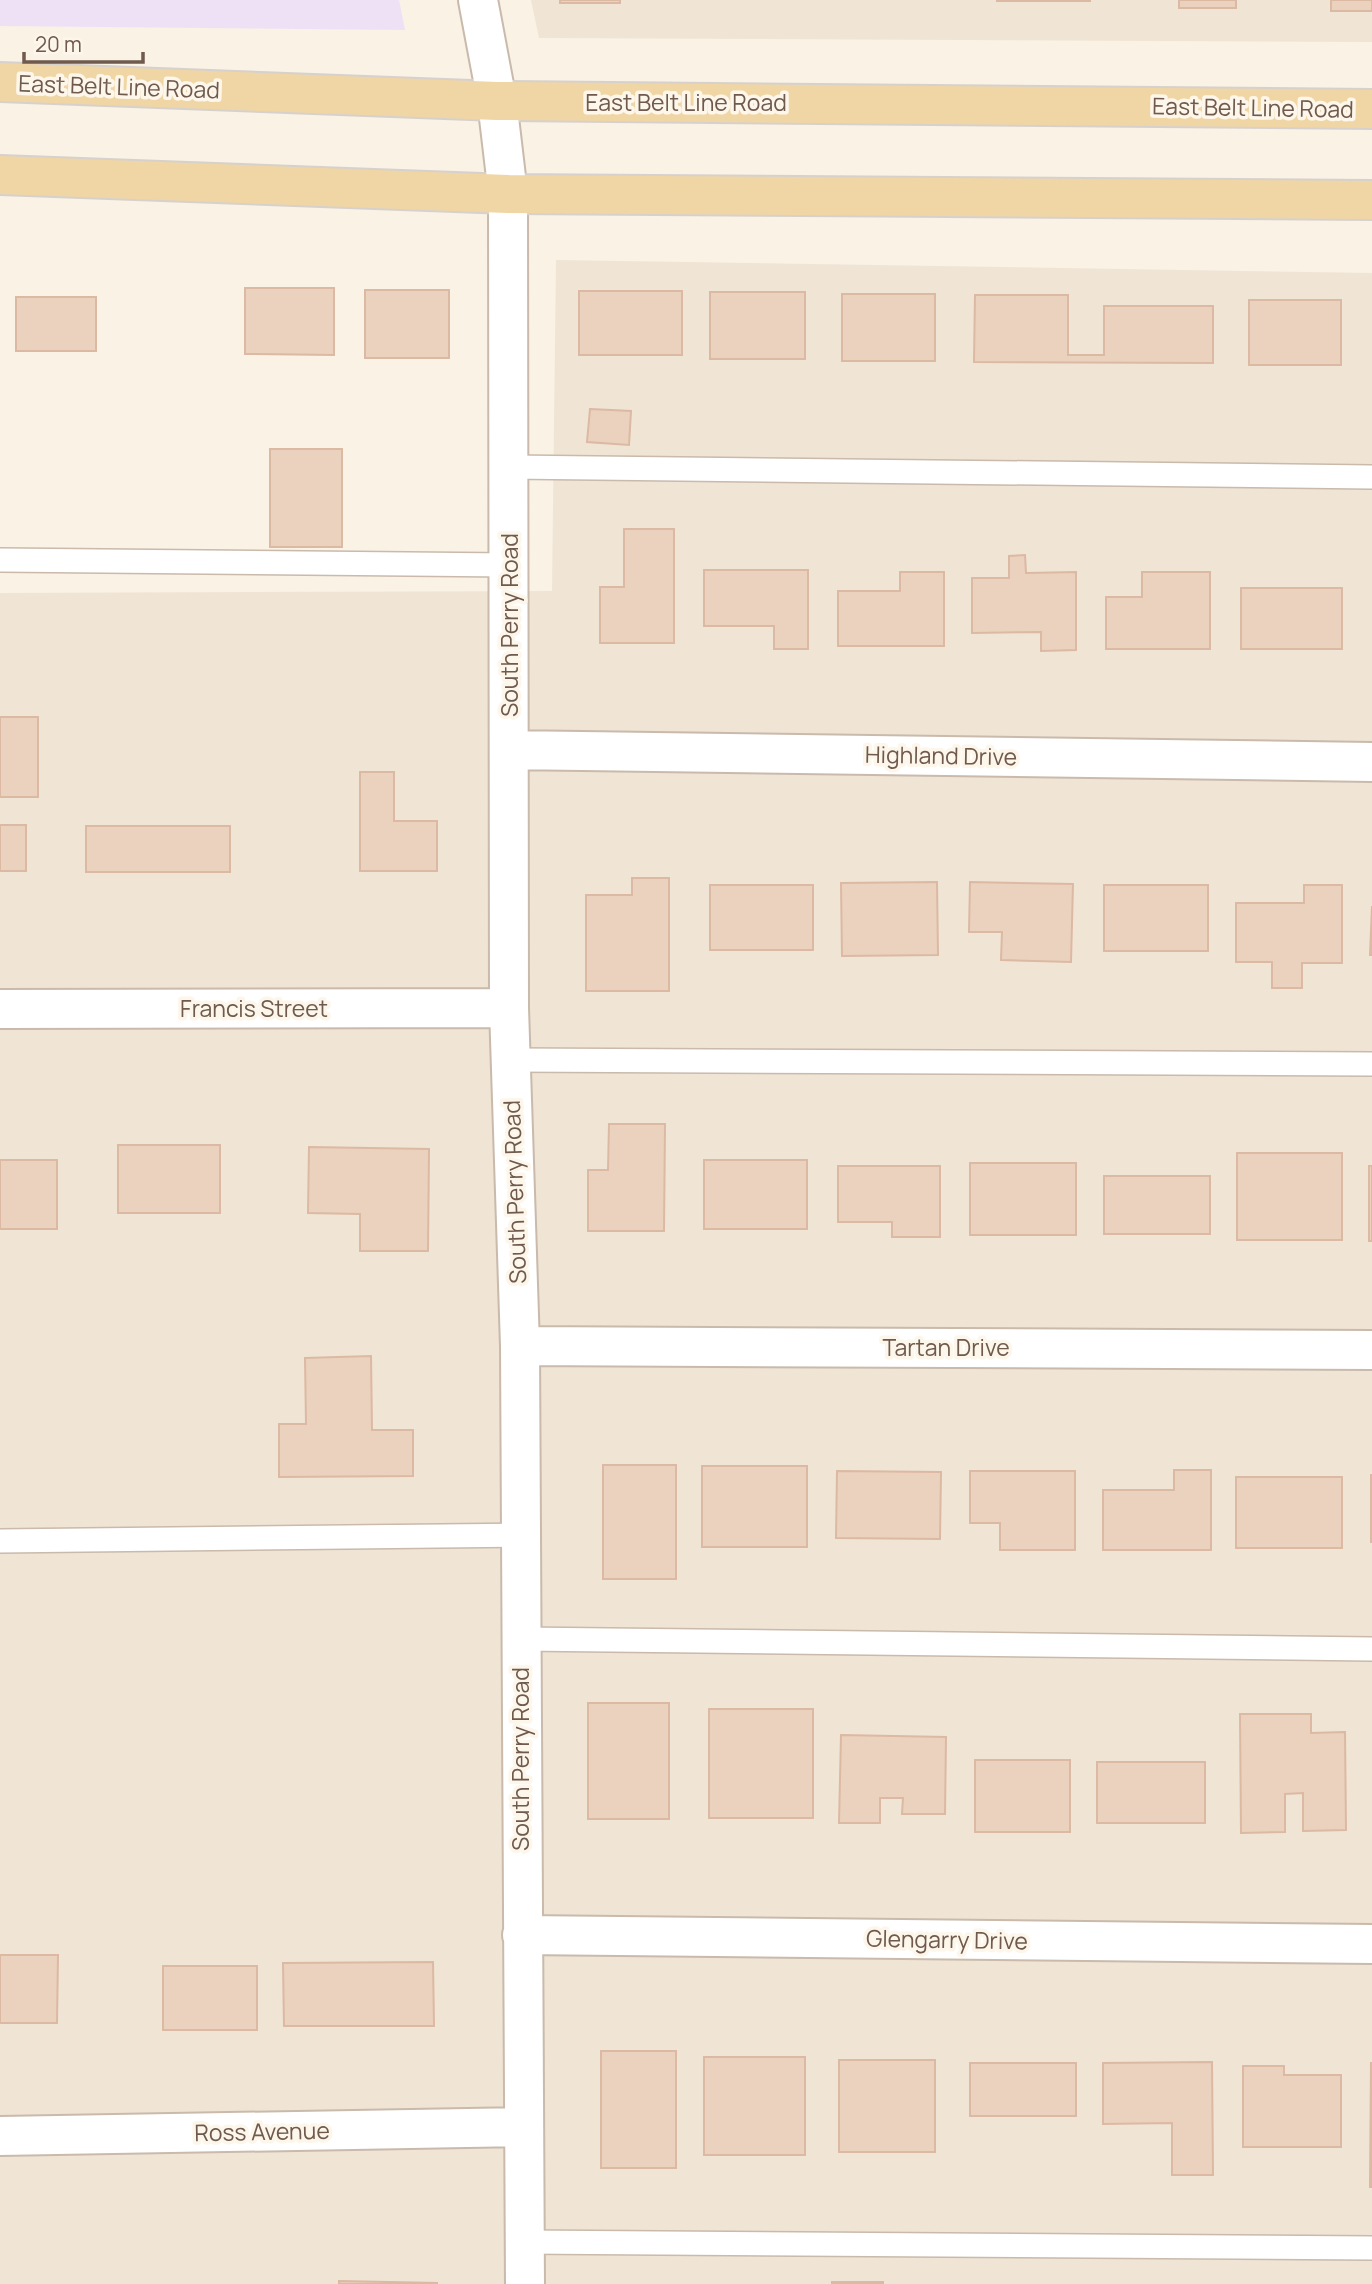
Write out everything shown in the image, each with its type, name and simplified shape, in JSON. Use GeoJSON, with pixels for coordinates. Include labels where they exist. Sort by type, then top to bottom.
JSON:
{"type":"FeatureCollection","features":[{"type":"Feature","properties":{"kind":"main road","name":"East Belt Line Road"},"geometry":{"type":"LineString","coordinates":[[0,82],[497,102],[1372,109]]}},
{"type":"Feature","properties":{"kind":"main road"},"geometry":{"type":"LineString","coordinates":[[0,176],[508,194],[1372,200]]}},
{"type":"Feature","properties":{"kind":"street","name":"South Perry Road"},"geometry":{"type":"LineString","coordinates":[[478,0],[497,102],[508,194],[509,1009],[520,1346],[525,2284]]}},
{"type":"Feature","properties":{"kind":"street","name":"Highland Drive"},"geometry":{"type":"LineString","coordinates":[[509,750],[1372,762]]}},
{"type":"Feature","properties":{"kind":"street","name":"Francis Street"},"geometry":{"type":"LineString","coordinates":[[0,1009],[509,1009]]}},
{"type":"Feature","properties":{"kind":"street","name":"Tartan Drive"},"geometry":{"type":"LineString","coordinates":[[520,1346],[1372,1350]]}},
{"type":"Feature","properties":{"kind":"street","name":"Glengarry Drive"},"geometry":{"type":"LineString","coordinates":[[522,1935],[1372,1944]]}},
{"type":"Feature","properties":{"kind":"street","name":"Ross Avenue"},"geometry":{"type":"LineString","coordinates":[[0,2136],[523,2127]]}},
{"type":"Feature","properties":{"kind":"lane"},"geometry":{"type":"LineString","coordinates":[[510,467],[1372,477]]}},
{"type":"Feature","properties":{"kind":"lane"},"geometry":{"type":"LineString","coordinates":[[0,560],[510,565]]}},
{"type":"Feature","properties":{"kind":"lane"},"geometry":{"type":"LineString","coordinates":[[510,1060],[1372,1064]]}},
{"type":"Feature","properties":{"kind":"lane"},"geometry":{"type":"LineString","coordinates":[[0,1541],[520,1535]]}},
{"type":"Feature","properties":{"kind":"lane"},"geometry":{"type":"LineString","coordinates":[[520,1639],[1372,1649]]}},
{"type":"Feature","properties":{"kind":"lane"},"geometry":{"type":"LineString","coordinates":[[524,2242],[1372,2248]]}},
{"type":"Feature","properties":{"kind":"shaded area"},"geometry":{"type":"Polygon","coordinates":[[[0,0],[399,0],[405,30],[0,26],[0,0]]]}},
{"type":"Feature","properties":{"kind":"shaded area"},"geometry":{"type":"Polygon","coordinates":[[[531,0],[1372,0],[1372,42],[539,38],[531,0]]]}},
{"type":"Feature","properties":{"kind":"shaded area"},"geometry":{"type":"Polygon","coordinates":[[[556,260],[1372,273],[1372,2284],[0,2284],[0,593],[552,591],[556,260]]]}},
{"type":"Feature","properties":{"kind":"building"},"geometry":{"type":"Polygon","coordinates":[[[560,0],[620,0],[620,3],[560,3],[560,0]]]}},
{"type":"Feature","properties":{"kind":"building"},"geometry":{"type":"Polygon","coordinates":[[[1090,0],[1090,1],[997,1],[1090,0]]]}},
{"type":"Feature","properties":{"kind":"building"},"geometry":{"type":"Polygon","coordinates":[[[1179,0],[1236,0],[1236,8],[1179,8],[1179,0]]]}},
{"type":"Feature","properties":{"kind":"building"},"geometry":{"type":"Polygon","coordinates":[[[1331,0],[1372,0],[1372,11],[1331,11],[1331,0]]]}},
{"type":"Feature","properties":{"kind":"building"},"geometry":{"type":"Polygon","coordinates":[[[245,288],[334,288],[334,355],[245,354],[245,288]]]}},
{"type":"Feature","properties":{"kind":"building"},"geometry":{"type":"Polygon","coordinates":[[[365,290],[449,290],[449,358],[365,358],[365,290]]]}},
{"type":"Feature","properties":{"kind":"building"},"geometry":{"type":"Polygon","coordinates":[[[579,291],[682,291],[682,355],[579,355],[579,291]]]}},
{"type":"Feature","properties":{"kind":"building"},"geometry":{"type":"Polygon","coordinates":[[[710,292],[805,292],[805,359],[710,359],[710,292]]]}},
{"type":"Feature","properties":{"kind":"building"},"geometry":{"type":"Polygon","coordinates":[[[842,294],[935,294],[935,361],[842,361],[842,294]]]}},
{"type":"Feature","properties":{"kind":"building"},"geometry":{"type":"Polygon","coordinates":[[[975,295],[1068,295],[1068,355],[1104,355],[1104,306],[1213,306],[1213,363],[974,362],[975,295]]]}},
{"type":"Feature","properties":{"kind":"building"},"geometry":{"type":"Polygon","coordinates":[[[16,297],[96,297],[96,351],[16,351],[16,297]]]}},
{"type":"Feature","properties":{"kind":"building"},"geometry":{"type":"Polygon","coordinates":[[[1249,300],[1341,300],[1341,365],[1249,365],[1249,300]]]}},
{"type":"Feature","properties":{"kind":"building"},"geometry":{"type":"Polygon","coordinates":[[[590,409],[631,411],[629,445],[587,442],[590,409]]]}},
{"type":"Feature","properties":{"kind":"building"},"geometry":{"type":"Polygon","coordinates":[[[270,449],[342,449],[342,547],[270,547],[270,449]]]}},
{"type":"Feature","properties":{"kind":"building"},"geometry":{"type":"Polygon","coordinates":[[[624,529],[674,529],[674,643],[600,643],[600,587],[624,587],[624,529]]]}},
{"type":"Feature","properties":{"kind":"building"},"geometry":{"type":"Polygon","coordinates":[[[1025,555],[1026,573],[1076,572],[1076,650],[1041,651],[1041,632],[972,633],[972,578],[1009,578],[1009,556],[1025,555]]]}},
{"type":"Feature","properties":{"kind":"building"},"geometry":{"type":"Polygon","coordinates":[[[704,570],[808,570],[808,649],[774,649],[774,626],[704,626],[704,570]]]}},
{"type":"Feature","properties":{"kind":"building"},"geometry":{"type":"Polygon","coordinates":[[[900,572],[944,572],[944,646],[838,646],[838,591],[900,591],[900,572]]]}},
{"type":"Feature","properties":{"kind":"building"},"geometry":{"type":"Polygon","coordinates":[[[1142,572],[1210,572],[1210,649],[1106,649],[1106,597],[1142,597],[1142,572]]]}},
{"type":"Feature","properties":{"kind":"building"},"geometry":{"type":"Polygon","coordinates":[[[1241,588],[1342,588],[1342,649],[1241,649],[1241,588]]]}},
{"type":"Feature","properties":{"kind":"building"},"geometry":{"type":"Polygon","coordinates":[[[0,717],[38,717],[38,797],[0,797],[0,717]]]}},
{"type":"Feature","properties":{"kind":"building"},"geometry":{"type":"Polygon","coordinates":[[[360,772],[394,772],[394,821],[437,821],[437,871],[360,871],[360,772]]]}},
{"type":"Feature","properties":{"kind":"building"},"geometry":{"type":"Polygon","coordinates":[[[0,825],[26,825],[26,871],[0,871],[0,825]]]}},
{"type":"Feature","properties":{"kind":"building"},"geometry":{"type":"Polygon","coordinates":[[[86,826],[230,826],[230,872],[86,872],[86,826]]]}},
{"type":"Feature","properties":{"kind":"building"},"geometry":{"type":"Polygon","coordinates":[[[632,878],[669,878],[669,991],[586,991],[586,895],[632,895],[632,878]]]}},
{"type":"Feature","properties":{"kind":"building"},"geometry":{"type":"Polygon","coordinates":[[[937,882],[938,955],[842,956],[841,883],[937,882]]]}},
{"type":"Feature","properties":{"kind":"building"},"geometry":{"type":"Polygon","coordinates":[[[970,882],[1073,884],[1071,962],[1001,960],[1002,932],[969,932],[970,882]]]}},
{"type":"Feature","properties":{"kind":"building"},"geometry":{"type":"Polygon","coordinates":[[[710,885],[813,885],[813,950],[710,950],[710,885]]]}},
{"type":"Feature","properties":{"kind":"building"},"geometry":{"type":"Polygon","coordinates":[[[1104,885],[1208,885],[1208,951],[1104,951],[1104,885]]]}},
{"type":"Feature","properties":{"kind":"building"},"geometry":{"type":"Polygon","coordinates":[[[1304,885],[1342,885],[1342,963],[1302,963],[1302,988],[1272,988],[1272,962],[1236,962],[1236,903],[1304,903],[1304,885]]]}},
{"type":"Feature","properties":{"kind":"building"},"geometry":{"type":"Polygon","coordinates":[[[1372,906],[1372,955],[1370,955],[1372,906]]]}},
{"type":"Feature","properties":{"kind":"building"},"geometry":{"type":"Polygon","coordinates":[[[609,1124],[665,1124],[664,1231],[588,1231],[588,1170],[608,1170],[609,1124]]]}},
{"type":"Feature","properties":{"kind":"building"},"geometry":{"type":"Polygon","coordinates":[[[118,1145],[220,1145],[220,1213],[118,1213],[118,1145]]]}},
{"type":"Feature","properties":{"kind":"building"},"geometry":{"type":"Polygon","coordinates":[[[309,1147],[429,1149],[428,1251],[360,1251],[360,1214],[308,1213],[309,1147]]]}},
{"type":"Feature","properties":{"kind":"building"},"geometry":{"type":"Polygon","coordinates":[[[1237,1153],[1342,1153],[1342,1240],[1237,1240],[1237,1153]]]}},
{"type":"Feature","properties":{"kind":"building"},"geometry":{"type":"Polygon","coordinates":[[[0,1160],[57,1160],[57,1229],[0,1229],[0,1160]]]}},
{"type":"Feature","properties":{"kind":"building"},"geometry":{"type":"Polygon","coordinates":[[[704,1160],[807,1160],[807,1229],[704,1229],[704,1160]]]}},
{"type":"Feature","properties":{"kind":"building"},"geometry":{"type":"Polygon","coordinates":[[[970,1163],[1076,1163],[1076,1235],[970,1235],[970,1163]]]}},
{"type":"Feature","properties":{"kind":"building"},"geometry":{"type":"Polygon","coordinates":[[[838,1166],[940,1166],[940,1237],[892,1237],[892,1222],[838,1222],[838,1166]]]}},
{"type":"Feature","properties":{"kind":"building"},"geometry":{"type":"Polygon","coordinates":[[[1369,1166],[1372,1166],[1372,1241],[1369,1241],[1369,1166]]]}},
{"type":"Feature","properties":{"kind":"building"},"geometry":{"type":"Polygon","coordinates":[[[1104,1176],[1210,1176],[1210,1234],[1104,1234],[1104,1176]]]}},
{"type":"Feature","properties":{"kind":"building"},"geometry":{"type":"Polygon","coordinates":[[[371,1356],[372,1430],[413,1430],[413,1476],[279,1477],[279,1424],[306,1424],[305,1358],[371,1356]]]}},
{"type":"Feature","properties":{"kind":"building"},"geometry":{"type":"Polygon","coordinates":[[[603,1465],[676,1465],[676,1579],[603,1579],[603,1465]]]}},
{"type":"Feature","properties":{"kind":"building"},"geometry":{"type":"Polygon","coordinates":[[[702,1466],[807,1466],[807,1547],[702,1547],[702,1466]]]}},
{"type":"Feature","properties":{"kind":"building"},"geometry":{"type":"Polygon","coordinates":[[[1174,1470],[1211,1470],[1211,1550],[1103,1550],[1103,1490],[1174,1490],[1174,1470]]]}},
{"type":"Feature","properties":{"kind":"building"},"geometry":{"type":"Polygon","coordinates":[[[837,1471],[941,1472],[940,1539],[836,1538],[837,1471]]]}},
{"type":"Feature","properties":{"kind":"building"},"geometry":{"type":"Polygon","coordinates":[[[970,1471],[1075,1471],[1075,1550],[1000,1550],[1000,1523],[970,1523],[970,1471]]]}},
{"type":"Feature","properties":{"kind":"building"},"geometry":{"type":"Polygon","coordinates":[[[1372,1475],[1372,1542],[1371,1542],[1372,1475]]]}},
{"type":"Feature","properties":{"kind":"building"},"geometry":{"type":"Polygon","coordinates":[[[1236,1477],[1342,1477],[1342,1548],[1236,1548],[1236,1477]]]}},
{"type":"Feature","properties":{"kind":"building"},"geometry":{"type":"Polygon","coordinates":[[[588,1703],[669,1703],[669,1819],[588,1819],[588,1703]]]}},
{"type":"Feature","properties":{"kind":"building"},"geometry":{"type":"Polygon","coordinates":[[[709,1709],[813,1709],[813,1818],[709,1818],[709,1709]]]}},
{"type":"Feature","properties":{"kind":"building"},"geometry":{"type":"Polygon","coordinates":[[[1240,1714],[1311,1714],[1311,1733],[1345,1732],[1346,1830],[1303,1831],[1303,1793],[1285,1794],[1285,1832],[1241,1833],[1240,1714]]]}},
{"type":"Feature","properties":{"kind":"building"},"geometry":{"type":"Polygon","coordinates":[[[841,1735],[946,1737],[945,1814],[902,1814],[903,1798],[880,1798],[880,1823],[839,1823],[841,1735]]]}},
{"type":"Feature","properties":{"kind":"building"},"geometry":{"type":"Polygon","coordinates":[[[975,1760],[1070,1760],[1070,1832],[975,1832],[975,1760]]]}},
{"type":"Feature","properties":{"kind":"building"},"geometry":{"type":"Polygon","coordinates":[[[1097,1762],[1205,1762],[1205,1823],[1097,1823],[1097,1762]]]}},
{"type":"Feature","properties":{"kind":"building"},"geometry":{"type":"Polygon","coordinates":[[[0,1955],[58,1955],[57,2023],[0,2023],[0,1955]]]}},
{"type":"Feature","properties":{"kind":"building"},"geometry":{"type":"Polygon","coordinates":[[[433,1962],[434,2026],[284,2026],[283,1963],[433,1962]]]}},
{"type":"Feature","properties":{"kind":"building"},"geometry":{"type":"Polygon","coordinates":[[[163,1966],[257,1966],[257,2030],[163,2030],[163,1966]]]}},
{"type":"Feature","properties":{"kind":"building"},"geometry":{"type":"Polygon","coordinates":[[[601,2051],[676,2051],[676,2168],[601,2168],[601,2051]]]}},
{"type":"Feature","properties":{"kind":"building"},"geometry":{"type":"Polygon","coordinates":[[[704,2057],[805,2057],[805,2155],[704,2155],[704,2057]]]}},
{"type":"Feature","properties":{"kind":"building"},"geometry":{"type":"Polygon","coordinates":[[[839,2060],[935,2060],[935,2152],[839,2152],[839,2060]]]}},
{"type":"Feature","properties":{"kind":"building"},"geometry":{"type":"Polygon","coordinates":[[[1212,2062],[1213,2175],[1172,2175],[1172,2123],[1103,2124],[1103,2063],[1212,2062]]]}},
{"type":"Feature","properties":{"kind":"building"},"geometry":{"type":"Polygon","coordinates":[[[970,2063],[1076,2063],[1076,2116],[970,2116],[970,2063]]]}},
{"type":"Feature","properties":{"kind":"building"},"geometry":{"type":"Polygon","coordinates":[[[1371,2063],[1372,2187],[1370,2187],[1371,2063]]]}},
{"type":"Feature","properties":{"kind":"building"},"geometry":{"type":"Polygon","coordinates":[[[1243,2066],[1284,2066],[1284,2075],[1341,2075],[1341,2147],[1243,2147],[1243,2066]]]}},
{"type":"Feature","properties":{"kind":"building"},"geometry":{"type":"Polygon","coordinates":[[[339,2281],[437,2283],[437,2284],[339,2284],[339,2281]]]}},
{"type":"Feature","properties":{"kind":"building"},"geometry":{"type":"Polygon","coordinates":[[[883,2282],[883,2284],[832,2284],[883,2282]]]}}]}
